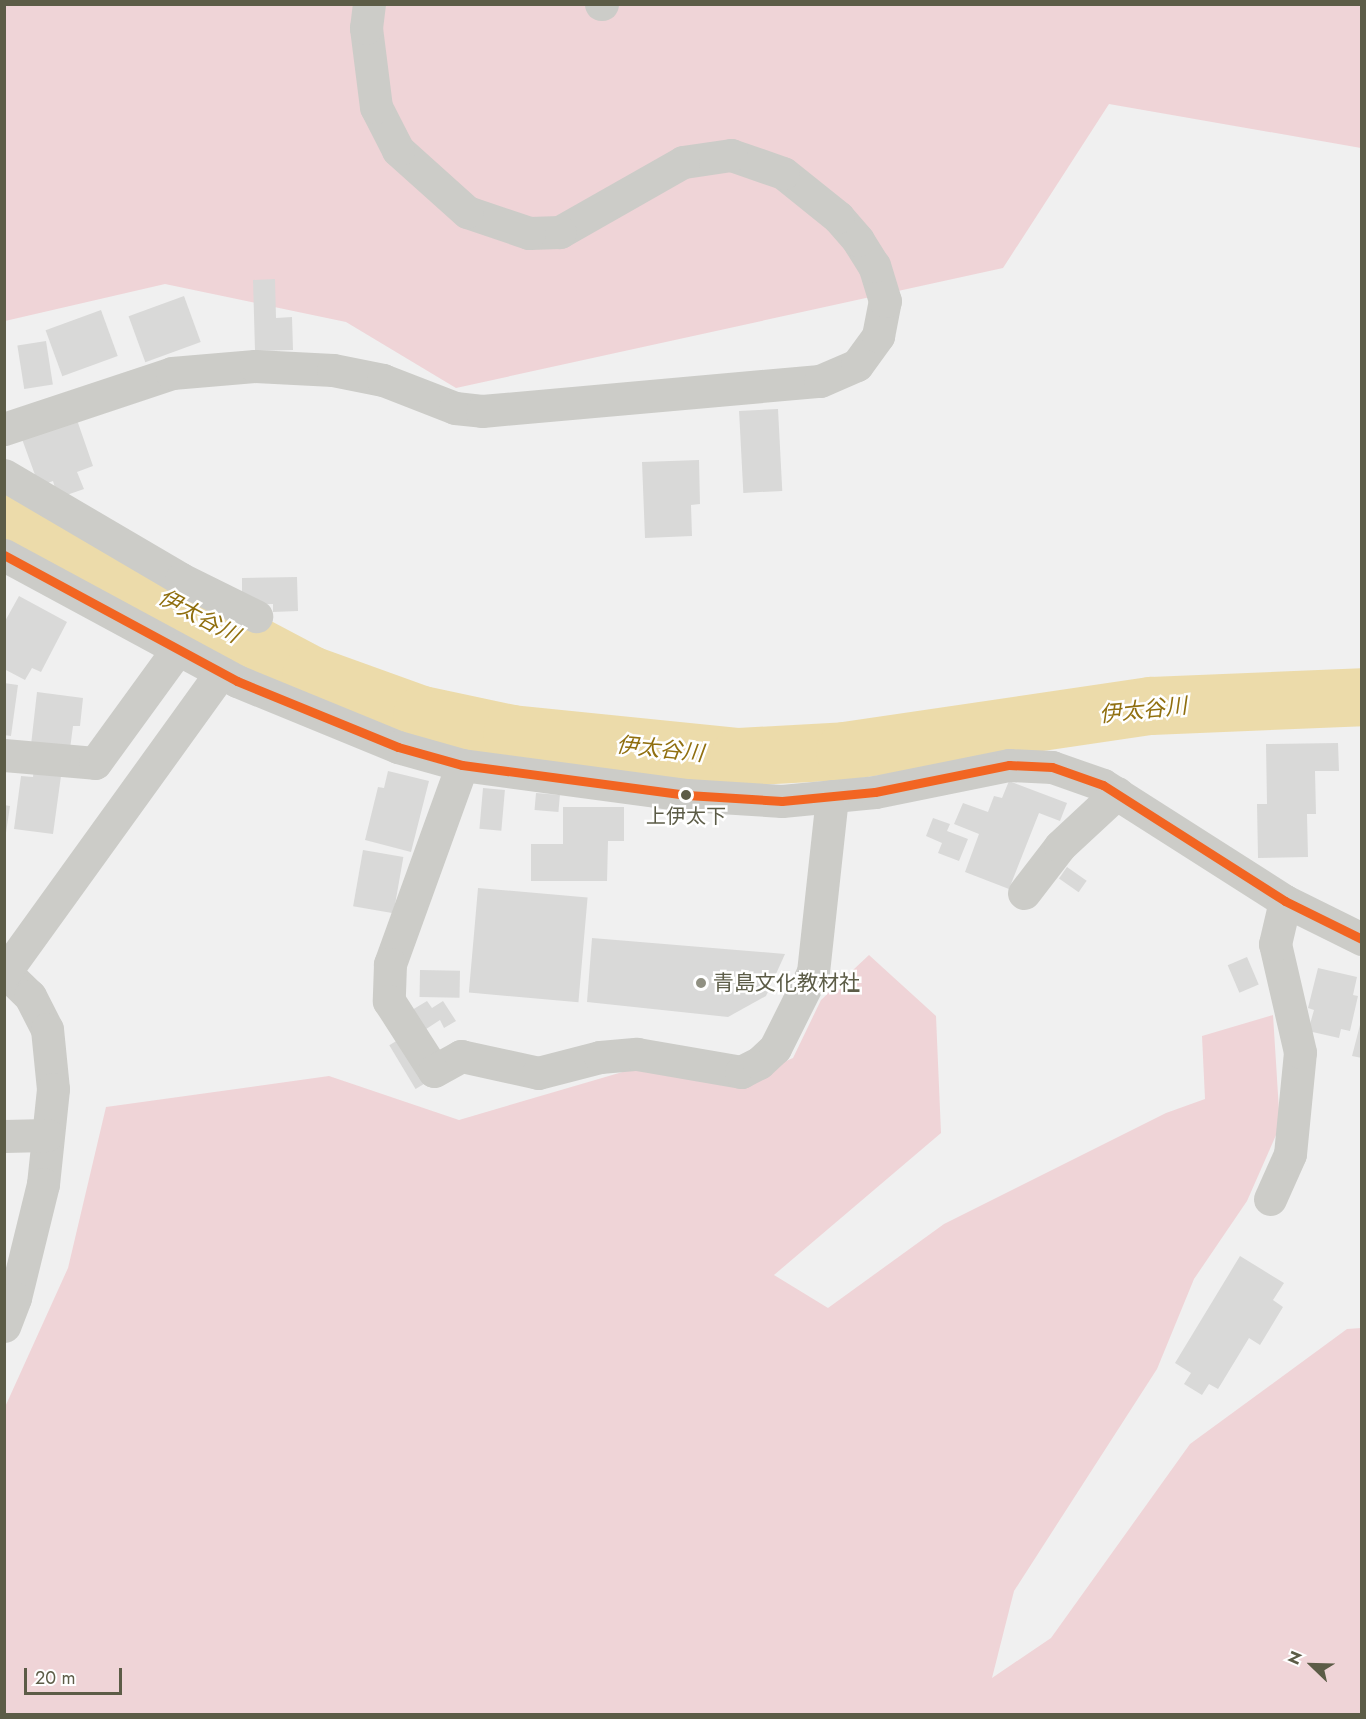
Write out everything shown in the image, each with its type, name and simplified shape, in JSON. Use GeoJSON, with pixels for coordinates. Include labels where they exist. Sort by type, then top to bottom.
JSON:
{"type":"FeatureCollection","features":[{"type":"Feature","properties":{"kind":"street"},"geometry":{"type":"LineString","coordinates":[[4,429],[172,374],[255,366],[343,372],[383,380],[455,408],[482,411],[820,381],[857,365],[879,336],[885,301],[874,266],[858,240],[838,217],[783,173],[731,155],[683,162],[560,232],[529,233],[467,212],[398,150],[376,107],[366,28],[369,4]]}},
{"type":"Feature","properties":{"kind":"street"},"geometry":{"type":"LineString","coordinates":[[4,475],[182,579],[256,616]]}},
{"type":"Feature","properties":{"kind":"street"},"geometry":{"type":"LineString","coordinates":[[4,555],[221,674],[357,731],[462,765],[687,795],[782,801],[875,792],[1009,765],[1052,767],[1117,794],[1285,901],[1362,939]]}},
{"type":"Feature","properties":{"kind":"street"},"geometry":{"type":"LineString","coordinates":[[4,755],[95,763],[177,650]]}},
{"type":"Feature","properties":{"kind":"street"},"geometry":{"type":"LineString","coordinates":[[4,1326],[15,1298],[43,1184],[53,1089],[47,1029],[30,996],[5,971],[221,674]]}},
{"type":"Feature","properties":{"kind":"street"},"geometry":{"type":"LineString","coordinates":[[462,765],[390,964],[389,1001],[434,1071],[461,1056],[538,1073],[600,1057],[637,1054],[741,1072],[759,1063],[775,1048],[813,972],[832,796]]}},
{"type":"Feature","properties":{"kind":"street"},"geometry":{"type":"LineString","coordinates":[[1024,893],[1060,846],[1117,794]]}},
{"type":"Feature","properties":{"kind":"street"},"geometry":{"type":"LineString","coordinates":[[1270,1199],[1290,1154],[1300,1052],[1275,944],[1285,901]]}},
{"type":"Feature","properties":{"kind":"street"},"geometry":{"type":"LineString","coordinates":[[4,1136],[47,1135]]}},
{"type":"Feature","properties":{"kind":"shaded area"},"geometry":{"type":"Polygon","coordinates":[[[4,5],[1361,5],[1361,148],[1109,104],[1003,268],[456,388],[346,322],[165,284],[5,321],[4,5]]]}},
{"type":"Feature","properties":{"kind":"shaded area"},"geometry":{"type":"Polygon","coordinates":[[[869,955],[936,1016],[941,1133],[774,1275],[828,1308],[944,1224],[1166,1113],[1205,1099],[1202,1036],[1273,1015],[1280,1126],[1247,1201],[1194,1279],[1157,1369],[1014,1591],[992,1678],[1051,1638],[1190,1444],[1347,1329],[1361,1328],[1361,1714],[5,1714],[5,1407],[68,1268],[106,1107],[329,1076],[459,1120],[643,1066],[734,1083],[793,1058],[821,1000],[869,955]]]}},
{"type":"Feature","properties":{"kind":"building"},"geometry":{"type":"Polygon","coordinates":[[[275,279],[276,318],[292,317],[293,350],[255,351],[253,280],[275,279]]]}},
{"type":"Feature","properties":{"kind":"building"},"geometry":{"type":"Polygon","coordinates":[[[184,296],[201,342],[145,362],[129,316],[184,296]]]}},
{"type":"Feature","properties":{"kind":"building"},"geometry":{"type":"Polygon","coordinates":[[[101,310],[118,356],[62,376],[46,330],[101,310]]]}},
{"type":"Feature","properties":{"kind":"building"},"geometry":{"type":"Polygon","coordinates":[[[46,341],[53,384],[24,389],[17,346],[46,341]]]}},
{"type":"Feature","properties":{"kind":"building"},"geometry":{"type":"Polygon","coordinates":[[[778,409],[782,491],[743,493],[739,411],[778,409]]]}},
{"type":"Feature","properties":{"kind":"building"},"geometry":{"type":"Polygon","coordinates":[[[77,420],[93,466],[77,472],[84,489],[58,498],[53,481],[39,486],[22,439],[77,420]]]}},
{"type":"Feature","properties":{"kind":"building"},"geometry":{"type":"Polygon","coordinates":[[[699,460],[700,504],[691,505],[692,536],[645,538],[642,462],[699,460]]]}},
{"type":"Feature","properties":{"kind":"building"},"geometry":{"type":"Polygon","coordinates":[[[297,577],[298,611],[273,612],[273,604],[242,605],[242,578],[297,577]]]}},
{"type":"Feature","properties":{"kind":"building"},"geometry":{"type":"Polygon","coordinates":[[[19,596],[67,622],[41,672],[32,668],[25,680],[4,669],[4,623],[19,596]]]}},
{"type":"Feature","properties":{"kind":"building"},"geometry":{"type":"Polygon","coordinates":[[[4,683],[18,685],[11,736],[4,735],[4,683]]]}},
{"type":"Feature","properties":{"kind":"building"},"geometry":{"type":"Polygon","coordinates":[[[37,692],[83,698],[80,726],[73,726],[70,749],[31,745],[37,692]]]}},
{"type":"Feature","properties":{"kind":"building"},"geometry":{"type":"Polygon","coordinates":[[[1338,743],[1339,771],[1315,771],[1316,814],[1307,814],[1308,857],[1258,858],[1257,804],[1267,804],[1266,744],[1338,743]]]}},
{"type":"Feature","properties":{"kind":"building"},"geometry":{"type":"Polygon","coordinates":[[[34,767],[61,776],[53,834],[14,829],[21,776],[33,777],[34,767]]]}},
{"type":"Feature","properties":{"kind":"building"},"geometry":{"type":"Polygon","coordinates":[[[388,771],[429,781],[411,852],[365,840],[378,787],[384,788],[388,771]]]}},
{"type":"Feature","properties":{"kind":"building"},"geometry":{"type":"Polygon","coordinates":[[[1009,781],[1067,803],[1060,821],[1039,813],[1009,889],[965,872],[979,834],[954,824],[963,803],[988,812],[994,796],[1002,798],[1009,781]]]}},
{"type":"Feature","properties":{"kind":"building"},"geometry":{"type":"Polygon","coordinates":[[[483,788],[505,790],[501,831],[479,829],[483,788]]]}},
{"type":"Feature","properties":{"kind":"building"},"geometry":{"type":"Polygon","coordinates":[[[536,793],[560,795],[558,812],[535,810],[536,793]]]}},
{"type":"Feature","properties":{"kind":"building"},"geometry":{"type":"Polygon","coordinates":[[[4,805],[10,806],[6,833],[4,833],[4,805]]]}},
{"type":"Feature","properties":{"kind":"building"},"geometry":{"type":"Polygon","coordinates":[[[563,807],[624,807],[624,841],[608,841],[607,881],[531,881],[531,844],[563,844],[563,807]]]}},
{"type":"Feature","properties":{"kind":"building"},"geometry":{"type":"Polygon","coordinates":[[[933,818],[950,824],[947,831],[968,839],[959,861],[938,853],[942,843],[926,836],[933,818]]]}},
{"type":"Feature","properties":{"kind":"building"},"geometry":{"type":"Polygon","coordinates":[[[363,850],[403,857],[393,913],[353,906],[363,850]]]}},
{"type":"Feature","properties":{"kind":"building"},"geometry":{"type":"Polygon","coordinates":[[[1067,867],[1087,881],[1079,892],[1059,878],[1067,867]]]}},
{"type":"Feature","properties":{"kind":"building"},"geometry":{"type":"Polygon","coordinates":[[[478,888],[588,898],[578,1002],[469,993],[478,888]]]}},
{"type":"Feature","properties":{"kind":"building"},"geometry":{"type":"Polygon","coordinates":[[[592,938],[785,954],[766,996],[728,1017],[587,1002],[592,938]]]}},
{"type":"Feature","properties":{"kind":"building"},"geometry":{"type":"Polygon","coordinates":[[[1247,957],[1259,985],[1239,993],[1228,965],[1247,957]]]}},
{"type":"Feature","properties":{"kind":"building"},"geometry":{"type":"Polygon","coordinates":[[[1318,968],[1357,977],[1353,995],[1358,996],[1350,1031],[1341,1029],[1339,1038],[1308,1031],[1314,1010],[1308,1008],[1318,968]]]}},
{"type":"Feature","properties":{"kind":"building"},"geometry":{"type":"Polygon","coordinates":[[[420,970],[460,971],[460,998],[420,997],[420,970]]]}},
{"type":"Feature","properties":{"kind":"building"},"geometry":{"type":"Polygon","coordinates":[[[427,1001],[432,1008],[443,1001],[456,1021],[444,1028],[440,1020],[420,1033],[407,1013],[427,1001]]]}},
{"type":"Feature","properties":{"kind":"building"},"geometry":{"type":"Polygon","coordinates":[[[1362,1021],[1362,1058],[1352,1056],[1362,1021]]]}},
{"type":"Feature","properties":{"kind":"building"},"geometry":{"type":"Polygon","coordinates":[[[403,1037],[429,1081],[416,1089],[389,1045],[403,1037]]]}},
{"type":"Feature","properties":{"kind":"building"},"geometry":{"type":"Polygon","coordinates":[[[1240,1256],[1284,1283],[1273,1300],[1283,1307],[1260,1345],[1249,1338],[1218,1389],[1209,1384],[1202,1395],[1184,1384],[1191,1373],[1175,1363],[1240,1256]]]}},
{"type":"Feature","properties":{"kind":"waterway","name":"伊太谷川"},"geometry":{"type":"LineString","coordinates":[[4,513],[311,675],[422,715],[512,734],[739,757],[845,751],[1151,706],[1362,697]]}},
{"type":"Feature","properties":{"kind":"transit line"},"geometry":{"type":"LineString","coordinates":[[4,555],[237,681],[398,747],[462,765],[687,795],[782,801],[875,792],[1009,765],[1052,767],[1103,785],[1285,901],[1362,939]]}},
{"type":"Feature","properties":{"kind":"place","name":"上伊太下"},"geometry":{"type":"Point","coordinates":[686,795]}},
{"type":"Feature","properties":{"kind":"place","name":"青島文化教材社"},"geometry":{"type":"Point","coordinates":[701,983]}}]}
